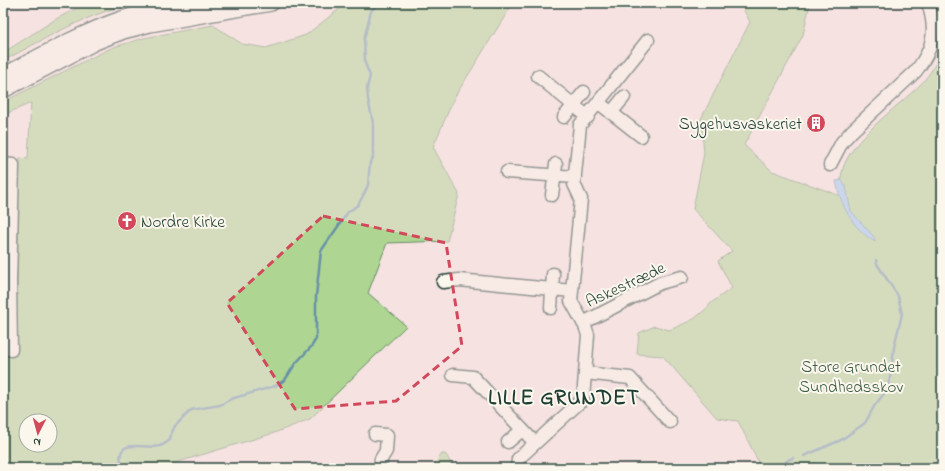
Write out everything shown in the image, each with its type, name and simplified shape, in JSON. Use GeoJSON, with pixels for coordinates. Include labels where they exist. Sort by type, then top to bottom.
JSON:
{"type":"FeatureCollection","features":[{"type":"Feature","properties":{"kind":"main road"},"geometry":{"type":"LineString","coordinates":[[3,76],[91,31],[120,19],[207,3]]}},
{"type":"Feature","properties":{"kind":"main road"},"geometry":{"type":"LineString","coordinates":[[3,90],[95,42],[123,31],[150,24],[271,3]]}},
{"type":"Feature","properties":{"kind":"street"},"geometry":{"type":"LineString","coordinates":[[830,165],[842,142],[916,71],[925,59],[932,43],[934,30],[928,3]]}},
{"type":"Feature","properties":{"kind":"street"},"geometry":{"type":"LineString","coordinates":[[516,468],[518,459],[583,399],[588,335],[571,301],[581,199],[574,184],[580,125],[588,117],[648,40]]}},
{"type":"Feature","properties":{"kind":"street"},"geometry":{"type":"LineString","coordinates":[[538,76],[588,117]]}},
{"type":"Feature","properties":{"kind":"street"},"geometry":{"type":"LineString","coordinates":[[564,116],[584,92]]}},
{"type":"Feature","properties":{"kind":"street"},"geometry":{"type":"LineString","coordinates":[[611,113],[624,97]]}},
{"type":"Feature","properties":{"kind":"street"},"geometry":{"type":"LineString","coordinates":[[599,103],[641,136]]}},
{"type":"Feature","properties":{"kind":"street"},"geometry":{"type":"LineString","coordinates":[[3,164],[13,165],[10,281],[11,350]]}},
{"type":"Feature","properties":{"kind":"street"},"geometry":{"type":"LineString","coordinates":[[507,172],[555,170],[575,177]]}},
{"type":"Feature","properties":{"kind":"street"},"geometry":{"type":"LineString","coordinates":[[552,195],[555,170]]}},
{"type":"Feature","properties":{"kind":"street"},"geometry":{"type":"LineString","coordinates":[[551,308],[553,274]]}},
{"type":"Feature","properties":{"kind":"street","name":"Askestræde"},"geometry":{"type":"LineString","coordinates":[[583,323],[660,283],[682,277]]}},
{"type":"Feature","properties":{"kind":"street"},"geometry":{"type":"LineString","coordinates":[[444,282],[459,280],[572,291]]}},
{"type":"Feature","properties":{"kind":"street"},"geometry":{"type":"LineString","coordinates":[[585,373],[630,378],[670,422]]}},
{"type":"Feature","properties":{"kind":"street"},"geometry":{"type":"LineString","coordinates":[[453,375],[473,377],[535,443]]}},
{"type":"Feature","properties":{"kind":"street"},"geometry":{"type":"LineString","coordinates":[[508,442],[522,430]]}},
{"type":"Feature","properties":{"kind":"street"},"geometry":{"type":"LineString","coordinates":[[375,434],[387,435],[386,451],[381,459],[380,468]]}},
{"type":"Feature","properties":{"kind":"highlighted area"},"geometry":{"type":"Polygon","coordinates":[[[323,216],[446,243],[462,346],[396,401],[295,409],[227,303],[323,216]]]}},
{"type":"Feature","properties":{"kind":"green space"},"geometry":{"type":"Polygon","coordinates":[[[87,3],[136,3],[118,7],[84,20],[51,35],[3,61],[3,53],[56,19],[87,3]]]}},
{"type":"Feature","properties":{"kind":"green space"},"geometry":{"type":"Polygon","coordinates":[[[347,3],[513,3],[454,98],[433,147],[459,194],[447,241],[387,243],[368,293],[406,326],[310,419],[274,433],[171,464],[168,468],[3,468],[3,344],[16,344],[20,158],[28,159],[31,103],[3,115],[3,102],[111,48],[144,38],[213,25],[242,44],[266,48],[306,35],[347,3]]]}},
{"type":"Feature","properties":{"kind":"green space","name":"Store Grundet Sundhedsskov"},"geometry":{"type":"Polygon","coordinates":[[[740,3],[810,3],[803,35],[744,145],[772,171],[841,196],[842,172],[846,160],[854,148],[864,136],[921,84],[933,68],[942,50],[942,468],[751,468],[758,461],[738,421],[717,418],[663,356],[637,354],[639,333],[655,326],[669,330],[694,319],[711,303],[732,288],[718,261],[732,251],[693,209],[704,153],[701,119],[750,22],[740,3]]]}},
{"type":"Feature","properties":{"kind":"green space"},"geometry":{"type":"Polygon","coordinates":[[[442,454],[446,455],[451,463],[448,468],[435,468],[434,465],[442,454]]]}},
{"type":"Feature","properties":{"kind":"water"},"geometry":{"type":"Polygon","coordinates":[[[842,180],[846,187],[851,211],[875,238],[875,242],[860,230],[844,208],[836,181],[842,180]]]}},
{"type":"Feature","properties":{"kind":"waterway"},"geometry":{"type":"LineString","coordinates":[[122,468],[120,458],[122,451],[131,446],[153,447],[164,444],[170,440],[175,426],[191,410],[220,405],[231,399],[275,386],[285,380],[295,364],[311,347],[316,339],[316,296],[321,251],[348,212],[358,205],[368,185],[370,162],[373,158],[373,123],[368,99],[367,88],[370,76],[365,63],[364,39],[371,11],[379,3]]}},
{"type":"Feature","properties":{"kind":"waterway"},"geometry":{"type":"LineString","coordinates":[[804,456],[841,440],[865,423],[875,405],[887,390],[891,373],[894,347],[902,314],[898,296],[877,264],[876,260]]}},
{"type":"Feature","properties":{"kind":"waterway"},"geometry":{"type":"LineString","coordinates":[[780,468],[788,460],[793,458]]}},
{"type":"Feature","properties":{"kind":"place","name":"Sygehusvaskeriet"},"geometry":{"type":"Point","coordinates":[816,123]}},
{"type":"Feature","properties":{"kind":"place","name":"Nordre Kirke"},"geometry":{"type":"Point","coordinates":[127,221]}},
{"type":"Feature","properties":{"kind":"district","name":"LILLE GRUNDET"},"geometry":{"type":"Point","coordinates":[564,397]}}]}
